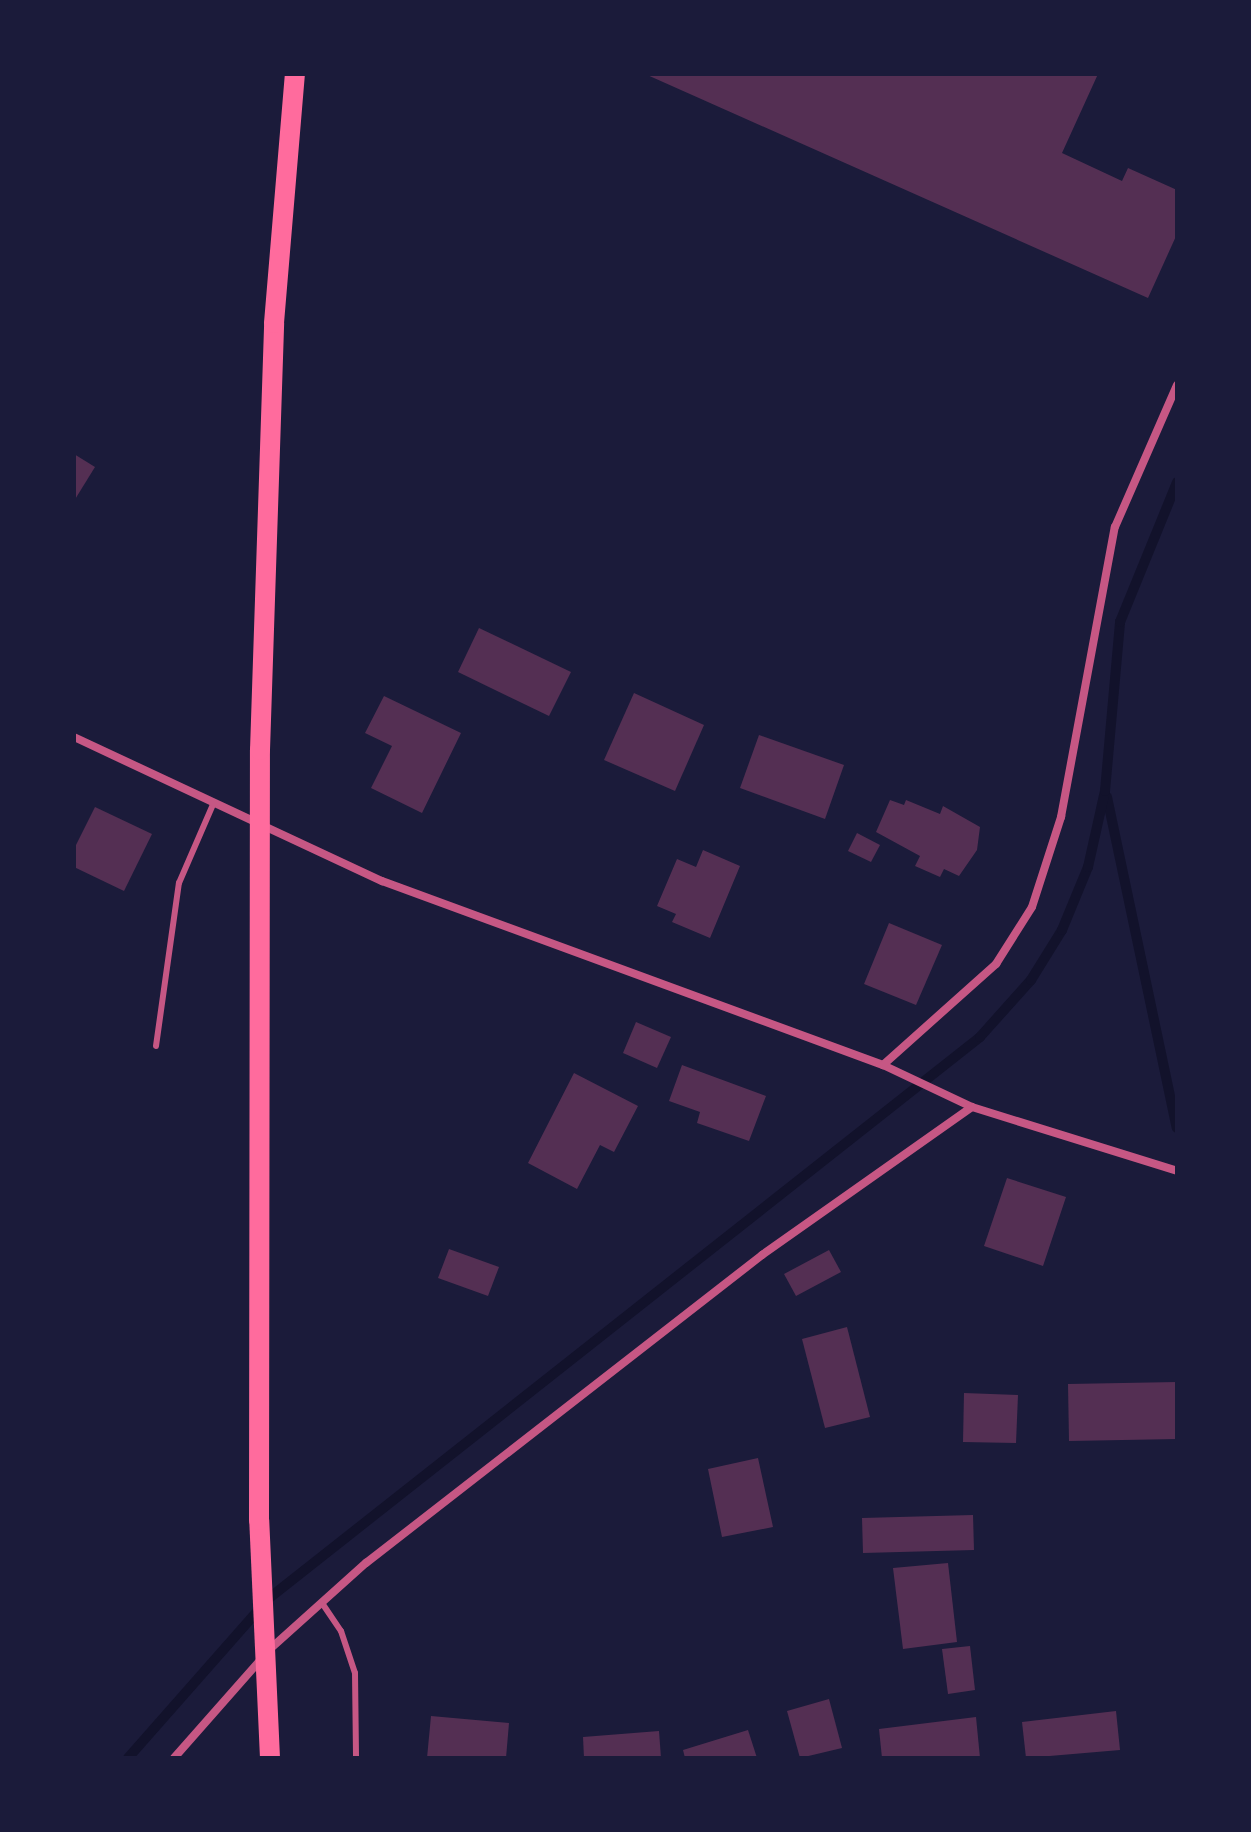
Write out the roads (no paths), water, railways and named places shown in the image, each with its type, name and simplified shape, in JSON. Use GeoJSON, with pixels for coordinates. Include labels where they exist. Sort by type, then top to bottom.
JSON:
{"type":"FeatureCollection","features":[{"type":"Feature","properties":{"kind":"main road"},"geometry":{"type":"LineString","coordinates":[[270,1758],[259,1520],[260,750],[274,323],[295,74]]}},
{"type":"Feature","properties":{"kind":"street"},"geometry":{"type":"LineString","coordinates":[[883,1065],[996,964],[1032,907],[1061,817],[1115,527],[1177,385]]}},
{"type":"Feature","properties":{"kind":"street"},"geometry":{"type":"LineString","coordinates":[[74,737],[382,881],[883,1065],[972,1107],[1172,1169]]}},
{"type":"Feature","properties":{"kind":"street"},"geometry":{"type":"LineString","coordinates":[[174,1758],[270,1649],[322,1603],[762,1255],[972,1107]]}},
{"type":"Feature","properties":{"kind":"lane"},"geometry":{"type":"LineString","coordinates":[[156,1046],[179,883],[214,802]]}},
{"type":"Feature","properties":{"kind":"lane"},"geometry":{"type":"LineString","coordinates":[[322,1603],[341,1631],[355,1673],[356,1758]]}},
{"type":"Feature","properties":{"kind":"waterway"},"geometry":{"type":"LineString","coordinates":[[128,1758],[268,1599],[980,1037],[1031,980],[1062,930],[1088,867],[1105,791],[1120,622],[1177,482]]}},
{"type":"Feature","properties":{"kind":"waterway"},"geometry":{"type":"LineString","coordinates":[[1107,797],[1177,1128]]}}]}
